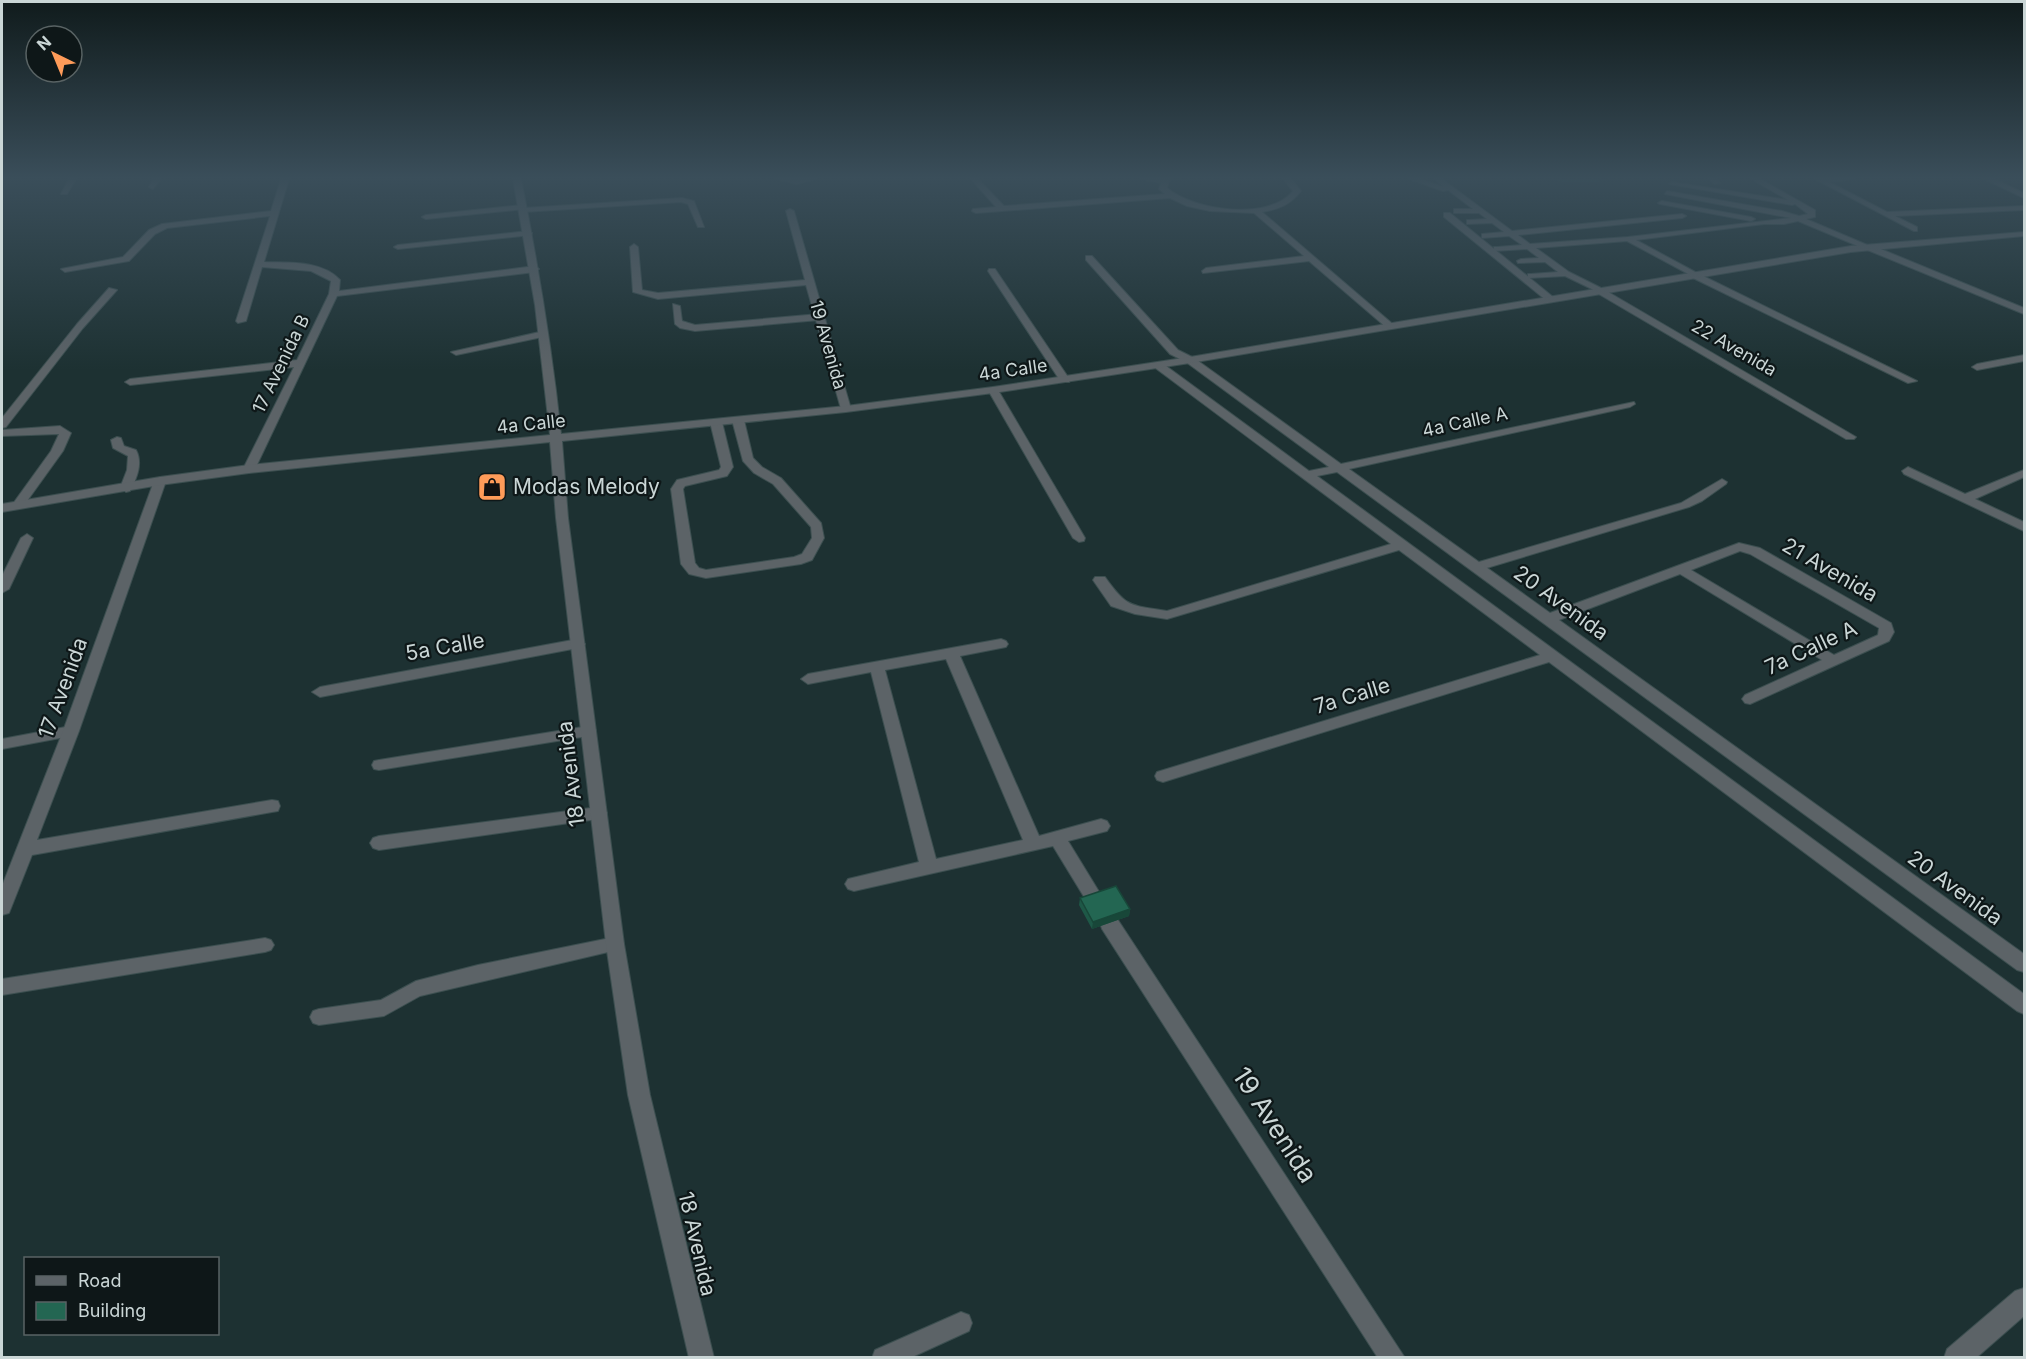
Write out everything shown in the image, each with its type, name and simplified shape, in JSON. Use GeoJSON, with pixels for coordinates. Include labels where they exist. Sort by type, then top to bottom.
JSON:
{"type":"FeatureCollection","features":[{"type":"Feature","properties":{"kind":"street"},"geometry":{"type":"LineString","coordinates":[[65,269],[126,259],[142,242]]}},
{"type":"Feature","properties":{"kind":"street"},"geometry":{"type":"LineString","coordinates":[[241,321],[266,242]]}},
{"type":"Feature","properties":{"kind":"street","name":"18 Avenida"},"geometry":{"type":"LineString","coordinates":[[530,242],[557,438],[562,518],[615,944],[639,1095],[702,1358]]}},
{"type":"Feature","properties":{"kind":"street","name":"19 Avenida"},"geometry":{"type":"LineString","coordinates":[[799,242],[846,409]]}},
{"type":"Feature","properties":{"kind":"street"},"geometry":{"type":"LineString","coordinates":[[1292,242],[1390,326]]}},
{"type":"Feature","properties":{"kind":"street"},"geometry":{"type":"LineString","coordinates":[[1481,242],[1550,299]]}},
{"type":"Feature","properties":{"kind":"street","name":"4a Calle"},"geometry":{"type":"LineString","coordinates":[[2,508],[160,481],[249,469],[846,409],[993,390],[1190,360],[1851,249],[1927,242]]}},
{"type":"Feature","properties":{"kind":"street"},"geometry":{"type":"LineString","coordinates":[[634,247],[638,292],[658,296],[811,282]]}},
{"type":"Feature","properties":{"kind":"street"},"geometry":{"type":"LineString","coordinates":[[1868,247],[2025,311]]}},
{"type":"Feature","properties":{"kind":"street","name":"20 Avenida"},"geometry":{"type":"LineString","coordinates":[[1089,258],[1174,352],[1190,360],[2025,964]]}},
{"type":"Feature","properties":{"kind":"street"},"geometry":{"type":"LineString","coordinates":[[1206,271],[1310,258]]}},
{"type":"Feature","properties":{"kind":"street"},"geometry":{"type":"LineString","coordinates":[[260,264],[310,268],[331,274],[336,280],[334,294],[535,269]]}},
{"type":"Feature","properties":{"kind":"street"},"geometry":{"type":"LineString","coordinates":[[992,271],[1065,380]]}},
{"type":"Feature","properties":{"kind":"street"},"geometry":{"type":"LineString","coordinates":[[1694,275],[1912,381]]}},
{"type":"Feature","properties":{"kind":"street"},"geometry":{"type":"LineString","coordinates":[[2,425],[80,326],[112,290]]}},
{"type":"Feature","properties":{"kind":"street","name":"22 Avenida"},"geometry":{"type":"LineString","coordinates":[[1600,291],[1850,437]]}},
{"type":"Feature","properties":{"kind":"street","name":"17 Avenida B"},"geometry":{"type":"LineString","coordinates":[[249,469],[334,294]]}},
{"type":"Feature","properties":{"kind":"street"},"geometry":{"type":"LineString","coordinates":[[1977,367],[2025,358]]}},
{"type":"Feature","properties":{"kind":"street"},"geometry":{"type":"LineString","coordinates":[[130,382],[299,363]]}},
{"type":"Feature","properties":{"kind":"street"},"geometry":{"type":"LineString","coordinates":[[1158,365],[2025,1005]]}},
{"type":"Feature","properties":{"kind":"street"},"geometry":{"type":"LineString","coordinates":[[993,390],[1079,538]]}},
{"type":"Feature","properties":{"kind":"street","name":"4a Calle A"},"geometry":{"type":"LineString","coordinates":[[1307,475],[1630,405]]}},
{"type":"Feature","properties":{"kind":"street"},"geometry":{"type":"LineString","coordinates":[[716,422],[727,467],[723,473],[681,483],[677,489],[688,564],[694,571],[706,574],[796,561],[807,556],[818,538],[817,526],[777,481],[758,470],[747,459],[738,420]]}},
{"type":"Feature","properties":{"kind":"street"},"geometry":{"type":"LineString","coordinates":[[2,433],[60,429],[65,433],[57,451],[18,505]]}},
{"type":"Feature","properties":{"kind":"street"},"geometry":{"type":"LineString","coordinates":[[117,440],[118,448],[132,452],[135,456],[126,488]]}},
{"type":"Feature","properties":{"kind":"street"},"geometry":{"type":"LineString","coordinates":[[1908,471],[2025,527]]}},
{"type":"Feature","properties":{"kind":"street"},"geometry":{"type":"LineString","coordinates":[[1966,498],[2025,473]]}},
{"type":"Feature","properties":{"kind":"street","name":"17 Avenida"},"geometry":{"type":"LineString","coordinates":[[3,902],[71,731],[160,481]]}},
{"type":"Feature","properties":{"kind":"street"},"geometry":{"type":"LineString","coordinates":[[2,589],[27,538]]}},
{"type":"Feature","properties":{"kind":"street"},"geometry":{"type":"LineString","coordinates":[[1100,580],[1116,603],[1135,610],[1167,615],[1402,545]]}},
{"type":"Feature","properties":{"kind":"street","name":"21 Avenida"},"geometry":{"type":"LineString","coordinates":[[1681,569],[1739,547],[1747,548],[1886,626],[1887,632]]}},
{"type":"Feature","properties":{"kind":"street"},"geometry":{"type":"LineString","coordinates":[[1548,619],[1681,569],[1834,661]]}},
{"type":"Feature","properties":{"kind":"street","name":"7a Calle A"},"geometry":{"type":"LineString","coordinates":[[1750,699],[1884,638],[1887,632]]}},
{"type":"Feature","properties":{"kind":"street"},"geometry":{"type":"LineString","coordinates":[[808,679],[1001,644]]}},
{"type":"Feature","properties":{"kind":"street","name":"5a Calle"},"geometry":{"type":"LineString","coordinates":[[320,692],[578,645]]}},
{"type":"Feature","properties":{"kind":"street"},"geometry":{"type":"LineString","coordinates":[[951,653],[1034,844]]}},
{"type":"Feature","properties":{"kind":"street","name":"7a Calle"},"geometry":{"type":"LineString","coordinates":[[1163,776],[1552,656]]}},
{"type":"Feature","properties":{"kind":"street"},"geometry":{"type":"LineString","coordinates":[[877,667],[929,867]]}},
{"type":"Feature","properties":{"kind":"street"},"geometry":{"type":"LineString","coordinates":[[26,849],[272,806]]}},
{"type":"Feature","properties":{"kind":"street"},"geometry":{"type":"LineString","coordinates":[[379,843],[598,813]]}},
{"type":"Feature","properties":{"kind":"street"},"geometry":{"type":"LineString","coordinates":[[854,884],[1034,844],[1101,826]]}},
{"type":"Feature","properties":{"kind":"street"},"geometry":{"type":"LineString","coordinates":[[1057,838],[1095,900]]}},
{"type":"Feature","properties":{"kind":"street","name":"19 Avenida"},"geometry":{"type":"LineString","coordinates":[[1109,923],[1393,1358]]}},
{"type":"Feature","properties":{"kind":"street"},"geometry":{"type":"LineString","coordinates":[[1956,1358],[2025,1300]]}},
{"type":"Feature","properties":{"kind":"lane"},"geometry":{"type":"LineString","coordinates":[[398,248],[450,242]]}},
{"type":"Feature","properties":{"kind":"lane"},"geometry":{"type":"LineString","coordinates":[[1523,242],[1566,274],[1600,291]]}},
{"type":"Feature","properties":{"kind":"lane"},"geometry":{"type":"LineString","coordinates":[[1497,249],[1586,242]]}},
{"type":"Feature","properties":{"kind":"lane"},"geometry":{"type":"LineString","coordinates":[[1634,242],[1694,275]]}},
{"type":"Feature","properties":{"kind":"lane"},"geometry":{"type":"LineString","coordinates":[[1833,242],[1851,249]]}},
{"type":"Feature","properties":{"kind":"lane"},"geometry":{"type":"LineString","coordinates":[[1857,242],[1868,247]]}},
{"type":"Feature","properties":{"kind":"lane"},"geometry":{"type":"LineString","coordinates":[[1521,261],[1547,260]]}},
{"type":"Feature","properties":{"kind":"lane"},"geometry":{"type":"LineString","coordinates":[[1531,276],[1566,274]]}},
{"type":"Feature","properties":{"kind":"lane"},"geometry":{"type":"LineString","coordinates":[[676,306],[678,322],[683,326],[695,328],[819,317]]}},
{"type":"Feature","properties":{"kind":"lane"},"geometry":{"type":"LineString","coordinates":[[456,352],[544,334]]}},
{"type":"Feature","properties":{"kind":"lane"},"geometry":{"type":"LineString","coordinates":[[1476,567],[1685,505],[1722,482]]}},
{"type":"Feature","properties":{"kind":"lane"},"geometry":{"type":"LineString","coordinates":[[2,744],[71,731]]}},
{"type":"Feature","properties":{"kind":"lane"},"geometry":{"type":"LineString","coordinates":[[379,765],[589,731]]}},
{"type":"Feature","properties":{"kind":"lane"},"geometry":{"type":"LineString","coordinates":[[319,1017],[384,1008],[416,989],[478,973],[615,944]]}},
{"type":"Feature","properties":{"kind":"lane"},"geometry":{"type":"LineString","coordinates":[[2,987],[265,945]]}},
{"type":"Feature","properties":{"kind":"lane"},"geometry":{"type":"LineString","coordinates":[[883,1358],[961,1323]]}},
{"type":"Feature","properties":{"kind":"building"},"geometry":{"type":"Polygon","coordinates":[[[1116,886],[1130,909],[1093,922],[1080,898],[1116,886]]]}},
{"type":"Feature","properties":{"kind":"place","name":"Modas Melody"},"geometry":{"type":"Point","coordinates":[492,487]}}]}
